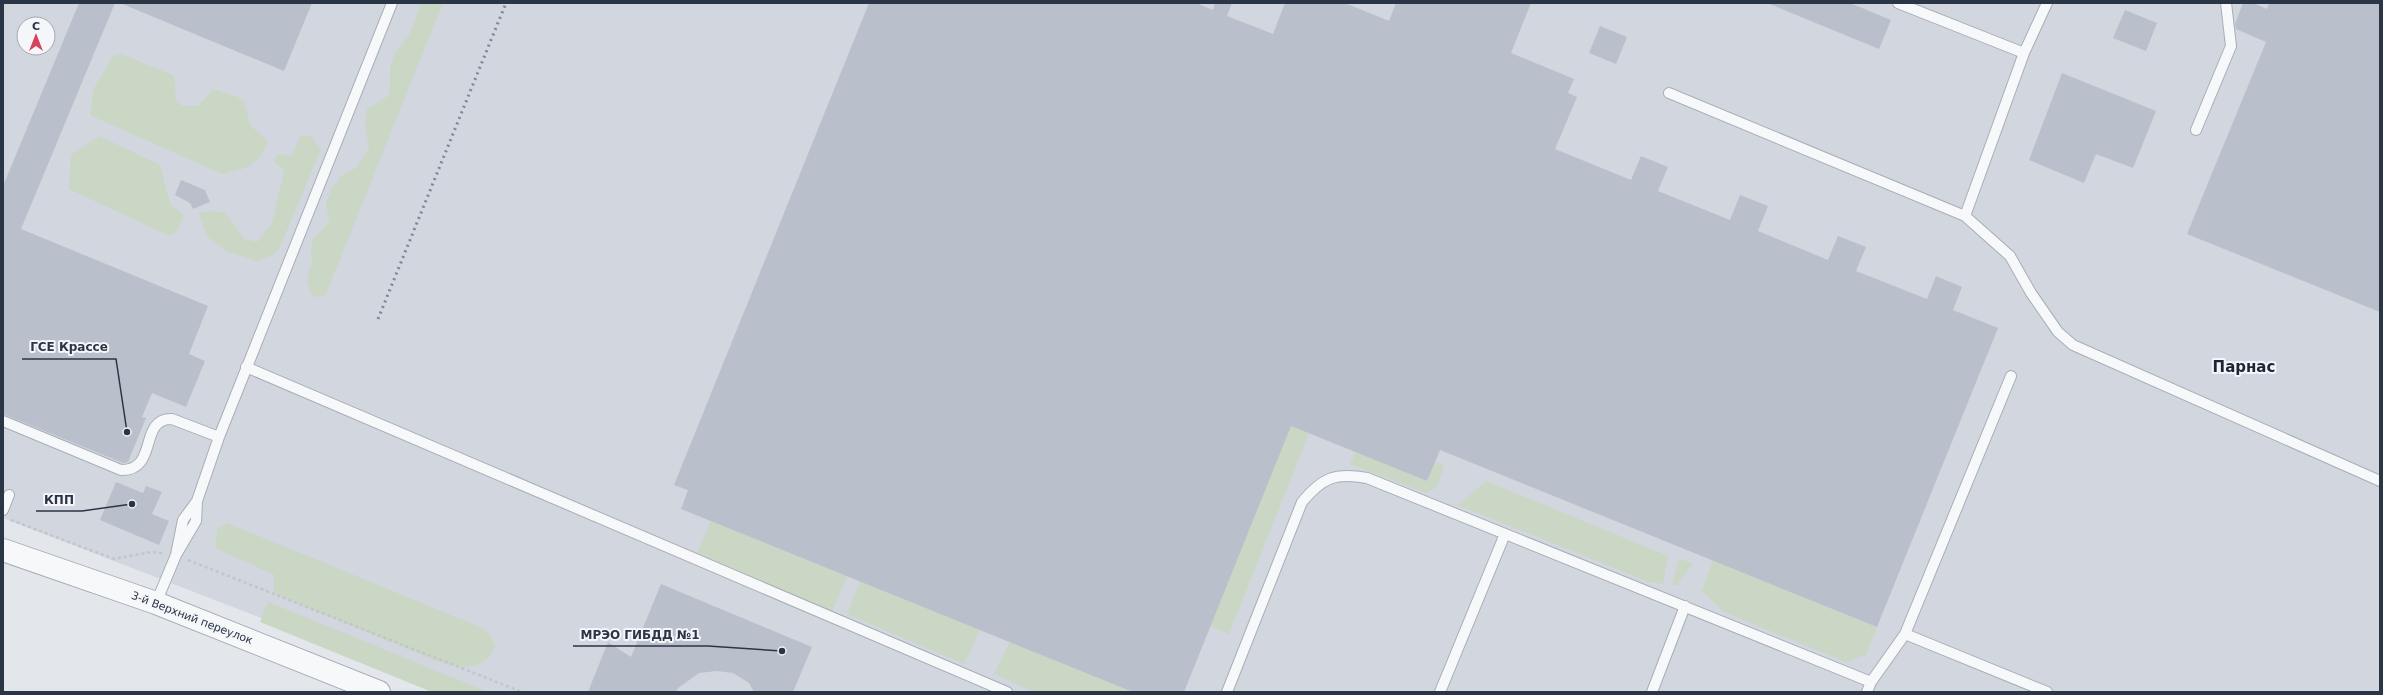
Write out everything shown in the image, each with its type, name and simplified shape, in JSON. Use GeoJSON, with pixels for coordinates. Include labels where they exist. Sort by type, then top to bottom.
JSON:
{"type":"FeatureCollection","features":[{"type":"Feature","properties":{"kind":"street","name":"3-й Верхний переулок"},"geometry":{"type":"LineString","coordinates":[[3,550],[156,603],[379,692]]}},
{"type":"Feature","properties":{"kind":"lane"},"geometry":{"type":"LineString","coordinates":[[156,603],[176,555],[183,520],[197,501],[219,437],[246,367],[392,3]]}},
{"type":"Feature","properties":{"kind":"lane"},"geometry":{"type":"LineString","coordinates":[[1898,3],[2024,53]]}},
{"type":"Feature","properties":{"kind":"lane"},"geometry":{"type":"LineString","coordinates":[[1965,216],[2024,53],[2047,3]]}},
{"type":"Feature","properties":{"kind":"lane"},"geometry":{"type":"LineString","coordinates":[[2196,130],[2231,46],[2226,3]]}},
{"type":"Feature","properties":{"kind":"lane"},"geometry":{"type":"LineString","coordinates":[[1669,93],[1965,216],[2010,256],[2031,293],[2058,332],[2073,345],[2380,481]]}},
{"type":"Feature","properties":{"kind":"lane"},"geometry":{"type":"LineString","coordinates":[[246,367],[1007,692]]}},
{"type":"Feature","properties":{"kind":"lane"},"geometry":{"type":"LineString","coordinates":[[1867,692],[1871,682],[1905,634],[2011,376]]}},
{"type":"Feature","properties":{"kind":"lane"},"geometry":{"type":"LineString","coordinates":[[3,421],[121,470],[132,470],[139,465],[155,426],[165,419],[172,419],[219,437]]}},
{"type":"Feature","properties":{"kind":"lane"},"geometry":{"type":"LineString","coordinates":[[1227,692],[1302,502],[1314,488],[1329,478],[1348,474],[1367,478],[1871,682]]}},
{"type":"Feature","properties":{"kind":"lane"},"geometry":{"type":"LineString","coordinates":[[3,510],[9,495]]}},
{"type":"Feature","properties":{"kind":"lane"},"geometry":{"type":"LineString","coordinates":[[1440,692],[1505,534]]}},
{"type":"Feature","properties":{"kind":"lane"},"geometry":{"type":"LineString","coordinates":[[1652,692],[1685,606]]}},
{"type":"Feature","properties":{"kind":"lane"},"geometry":{"type":"LineString","coordinates":[[1905,634],[2047,692]]}},
{"type":"Feature","properties":{"kind":"path"},"geometry":{"type":"LineString","coordinates":[[3,517],[114,559],[151,552],[176,555],[522,692]]}},
{"type":"Feature","properties":{"kind":"shaded area"},"geometry":{"type":"Polygon","coordinates":[[[3,3],[2380,3],[2380,692],[452,692],[3,518],[3,3]]]}},
{"type":"Feature","properties":{"kind":"green space"},"geometry":{"type":"Polygon","coordinates":[[[421,3],[443,3],[325,296],[317,297],[311,294],[307,278],[312,263],[311,248],[313,240],[330,221],[326,205],[331,190],[341,176],[356,168],[369,148],[365,125],[367,109],[388,96],[390,88],[390,70],[394,54],[409,36],[421,3]]]}},
{"type":"Feature","properties":{"kind":"green space"},"geometry":{"type":"Polygon","coordinates":[[[122,54],[174,76],[176,101],[182,106],[198,106],[213,89],[237,97],[244,102],[250,125],[268,142],[260,157],[248,167],[222,174],[90,115],[93,90],[113,56],[122,54]]]}},
{"type":"Feature","properties":{"kind":"green space"},"geometry":{"type":"Polygon","coordinates":[[[301,135],[310,136],[321,149],[280,247],[273,255],[258,261],[226,251],[206,235],[199,213],[213,211],[225,212],[244,239],[257,242],[272,224],[284,171],[274,161],[277,154],[292,156],[301,135]]]}},
{"type":"Feature","properties":{"kind":"green space"},"geometry":{"type":"Polygon","coordinates":[[[99,136],[160,165],[170,204],[183,214],[179,229],[170,236],[69,189],[71,155],[99,136]]]}},
{"type":"Feature","properties":{"kind":"green space"},"geometry":{"type":"Polygon","coordinates":[[[1291,426],[1309,433],[1229,634],[1210,626],[1291,426]]]}},
{"type":"Feature","properties":{"kind":"green space"},"geometry":{"type":"Polygon","coordinates":[[[1356,452],[1427,481],[1435,462],[1444,466],[1437,487],[1426,493],[1350,464],[1356,452]]]}},
{"type":"Feature","properties":{"kind":"green space"},"geometry":{"type":"Polygon","coordinates":[[[1486,481],[1668,556],[1663,584],[1649,582],[1458,505],[1486,481]]]}},
{"type":"Feature","properties":{"kind":"green space"},"geometry":{"type":"Polygon","coordinates":[[[711,521],[847,576],[832,612],[697,553],[711,521]]]}},
{"type":"Feature","properties":{"kind":"green space"},"geometry":{"type":"Polygon","coordinates":[[[227,523],[482,628],[491,636],[495,647],[490,656],[477,665],[462,666],[436,661],[280,596],[274,592],[274,575],[216,548],[215,544],[218,528],[227,523]]]}},
{"type":"Feature","properties":{"kind":"green space"},"geometry":{"type":"Polygon","coordinates":[[[1679,559],[1693,563],[1677,585],[1672,585],[1679,559]]]}},
{"type":"Feature","properties":{"kind":"green space"},"geometry":{"type":"Polygon","coordinates":[[[1713,560],[1877,627],[1866,655],[1846,662],[1724,612],[1702,591],[1713,560]]]}},
{"type":"Feature","properties":{"kind":"green space"},"geometry":{"type":"Polygon","coordinates":[[[860,581],[980,630],[964,664],[847,614],[860,581]]]}},
{"type":"Feature","properties":{"kind":"green space"},"geometry":{"type":"Polygon","coordinates":[[[268,602],[488,692],[432,692],[260,622],[268,602]]]}},
{"type":"Feature","properties":{"kind":"green space"},"geometry":{"type":"Polygon","coordinates":[[[1010,642],[1133,692],[1034,692],[994,674],[1010,642]]]}},
{"type":"Feature","properties":{"kind":"building"},"geometry":{"type":"Polygon","coordinates":[[[79,3],[115,3],[21,229],[208,306],[189,354],[205,361],[186,407],[152,393],[142,417],[146,418],[128,462],[123,463],[3,414],[3,186],[79,3]]]}},
{"type":"Feature","properties":{"kind":"building"},"geometry":{"type":"Polygon","coordinates":[[[120,3],[312,3],[284,71],[120,3]]]}},
{"type":"Feature","properties":{"kind":"building"},"geometry":{"type":"Polygon","coordinates":[[[869,3],[1196,3],[1213,10],[1215,3],[1232,3],[1227,16],[1273,34],[1285,3],[1345,3],[1389,21],[1396,3],[1531,3],[1511,53],[1574,79],[1568,93],[1577,97],[1555,149],[1631,180],[1641,156],[1668,167],[1658,191],[1730,220],[1740,195],[1768,206],[1758,231],[1828,260],[1838,236],[1866,247],[1856,271],[1927,299],[1936,276],[1962,287],[1953,310],[1998,328],[1877,627],[1440,450],[1427,481],[1291,426],[1184,692],[1133,692],[681,509],[688,490],[674,485],[869,3]]]}},
{"type":"Feature","properties":{"kind":"building"},"geometry":{"type":"Polygon","coordinates":[[[1767,3],[1850,3],[1891,20],[1879,49],[1767,3]]]}},
{"type":"Feature","properties":{"kind":"building"},"geometry":{"type":"Polygon","coordinates":[[[2243,3],[2253,3],[2267,9],[2269,3],[2380,3],[2380,312],[2187,234],[2266,42],[2236,29],[2235,24],[2243,3]]]}},
{"type":"Feature","properties":{"kind":"building"},"geometry":{"type":"Polygon","coordinates":[[[2125,10],[2157,23],[2146,51],[2113,38],[2125,10]]]}},
{"type":"Feature","properties":{"kind":"building"},"geometry":{"type":"Polygon","coordinates":[[[1600,26],[1627,37],[1616,64],[1589,53],[1600,26]]]}},
{"type":"Feature","properties":{"kind":"building"},"geometry":{"type":"Polygon","coordinates":[[[2062,73],[2156,111],[2133,168],[2096,154],[2084,183],[2029,160],[2062,73]]]}},
{"type":"Feature","properties":{"kind":"building"},"geometry":{"type":"Polygon","coordinates":[[[181,180],[205,190],[210,202],[193,209],[190,203],[175,195],[181,180]]]}},
{"type":"Feature","properties":{"kind":"building"},"geometry":{"type":"Polygon","coordinates":[[[116,482],[143,493],[146,486],[162,492],[152,514],[169,521],[159,545],[100,520],[116,482]]]}},
{"type":"Feature","properties":{"kind":"building"},"geometry":{"type":"Polygon","coordinates":[[[661,584],[812,647],[793,692],[754,692],[749,683],[733,673],[717,671],[699,673],[678,688],[676,692],[588,692],[608,642],[631,657],[661,584]]]}},
{"type":"Feature","properties":{"kind":"railway"},"geometry":{"type":"LineString","coordinates":[[378,319],[506,3]]}},
{"type":"Feature","properties":{"kind":"place","name":"ГСЕ Крассе"},"geometry":{"type":"Point","coordinates":[127,432]}},
{"type":"Feature","properties":{"kind":"place","name":"КПП"},"geometry":{"type":"Point","coordinates":[132,504]}},
{"type":"Feature","properties":{"kind":"place","name":"МРЭО ГИБДД №1"},"geometry":{"type":"Point","coordinates":[782,651]}},
{"type":"Feature","properties":{"kind":"district","name":"Парнас"},"geometry":{"type":"Point","coordinates":[2244,367]}}]}
